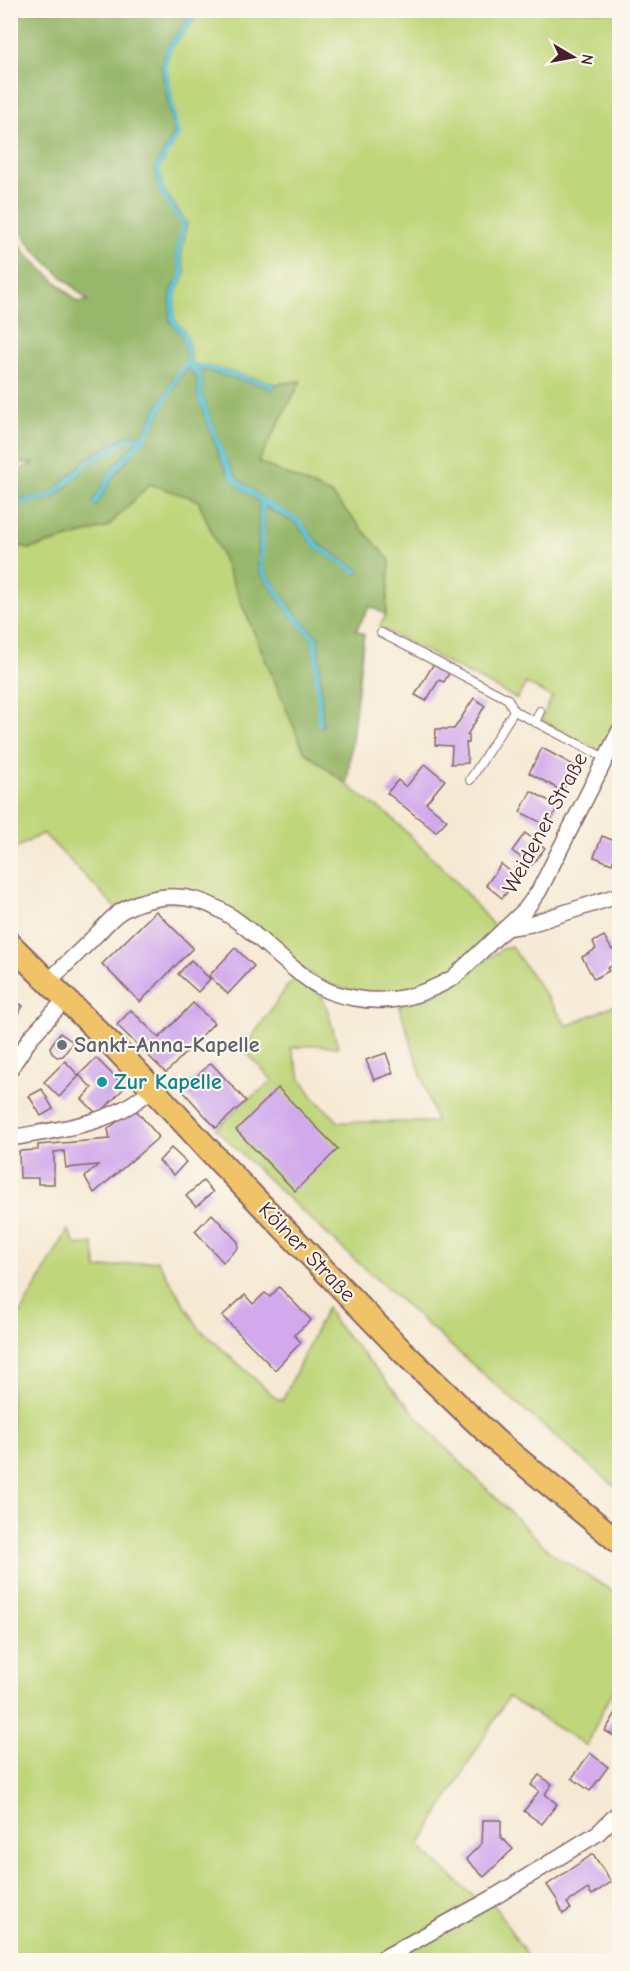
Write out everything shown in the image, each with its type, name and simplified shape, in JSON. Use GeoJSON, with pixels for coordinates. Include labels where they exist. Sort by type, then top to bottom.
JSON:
{"type":"FeatureCollection","features":[{"type":"Feature","properties":{"kind":"main road","name":"Kölner Straße"},"geometry":{"type":"LineString","coordinates":[[10,944],[117,1050],[403,1352],[495,1440],[620,1543]]}},
{"type":"Feature","properties":{"kind":"street","name":"Weidener Straße"},"geometry":{"type":"LineString","coordinates":[[48,982],[119,913],[136,904],[171,896],[207,903],[227,914],[290,965],[324,989],[341,995],[384,1002],[407,998],[440,985],[453,978],[525,910],[539,891],[620,730]]}},
{"type":"Feature","properties":{"kind":"street"},"geometry":{"type":"LineString","coordinates":[[506,928],[530,924],[620,895]]}},
{"type":"Feature","properties":{"kind":"street"},"geometry":{"type":"LineString","coordinates":[[10,1069],[31,1037],[65,1000]]}},
{"type":"Feature","properties":{"kind":"street"},"geometry":{"type":"LineString","coordinates":[[10,1138],[98,1121],[142,1098],[152,1088]]}},
{"type":"Feature","properties":{"kind":"street"},"geometry":{"type":"LineString","coordinates":[[380,1960],[481,1904],[598,1833],[620,1811]]}},
{"type":"Feature","properties":{"kind":"lane"},"geometry":{"type":"LineString","coordinates":[[381,633],[508,699],[513,711],[605,758]]}},
{"type":"Feature","properties":{"kind":"lane"},"geometry":{"type":"LineString","coordinates":[[470,780],[513,711]]}},
{"type":"Feature","properties":{"kind":"lane"},"geometry":{"type":"LineString","coordinates":[[535,722],[540,711]]}},
{"type":"Feature","properties":{"kind":"green space"},"geometry":{"type":"Polygon","coordinates":[[[10,11],[174,11],[188,21],[167,46],[161,66],[174,134],[155,167],[159,190],[182,224],[176,256],[181,272],[171,292],[169,320],[183,337],[187,363],[176,374],[142,435],[128,435],[88,458],[51,494],[11,501],[11,473],[34,463],[11,463],[11,231],[27,255],[78,302],[88,301],[34,250],[11,217],[10,11]]]}},
{"type":"Feature","properties":{"kind":"green space"},"geometry":{"type":"Polygon","coordinates":[[[181,11],[619,11],[620,715],[602,752],[541,720],[552,697],[526,683],[517,699],[379,627],[386,615],[331,494],[258,462],[301,381],[276,384],[209,366],[192,364],[187,335],[174,318],[176,293],[186,272],[181,256],[187,223],[163,189],[160,168],[179,135],[166,66],[171,48],[195,20],[181,11]]]}},
{"type":"Feature","properties":{"kind":"green space"},"geometry":{"type":"Polygon","coordinates":[[[189,368],[197,379],[198,397],[221,461],[232,480],[259,502],[258,570],[291,616],[313,639],[319,727],[323,726],[318,637],[295,613],[263,568],[264,506],[296,523],[317,549],[358,575],[360,571],[320,545],[299,519],[267,502],[236,477],[226,459],[202,395],[202,377],[196,370],[208,371],[274,389],[276,384],[301,381],[258,462],[331,494],[390,560],[386,615],[370,606],[356,630],[364,634],[347,784],[304,751],[198,500],[150,484],[107,527],[29,549],[11,542],[11,506],[54,498],[91,463],[129,440],[138,440],[113,468],[92,503],[96,506],[117,471],[145,440],[180,377],[189,368]]]}},
{"type":"Feature","properties":{"kind":"green space"},"geometry":{"type":"Polygon","coordinates":[[[150,484],[198,500],[304,751],[389,815],[453,878],[497,930],[449,973],[405,993],[365,995],[328,984],[311,974],[211,898],[116,908],[43,833],[11,851],[10,542],[29,549],[107,527],[150,484]]]}},
{"type":"Feature","properties":{"kind":"green space"},"geometry":{"type":"Polygon","coordinates":[[[511,946],[567,1026],[619,1003],[619,1490],[414,1313],[216,1129],[246,1101],[273,1081],[248,1054],[247,1044],[289,984],[296,979],[320,994],[326,1005],[338,1047],[314,1045],[291,1048],[301,1079],[313,1097],[339,1122],[436,1122],[399,1005],[418,1001],[446,988],[495,953],[511,946]]]}},
{"type":"Feature","properties":{"kind":"green space"},"geometry":{"type":"Polygon","coordinates":[[[68,1230],[76,1245],[93,1243],[97,1269],[157,1260],[199,1328],[282,1401],[327,1307],[333,1320],[439,1441],[552,1554],[619,1595],[619,1681],[602,1711],[587,1746],[508,1697],[419,1846],[479,1901],[372,1960],[11,1960],[11,1330],[68,1230]]]}},
{"type":"Feature","properties":{"kind":"green space"},"geometry":{"type":"Polygon","coordinates":[[[492,1902],[530,1960],[389,1960],[492,1902]]]}},
{"type":"Feature","properties":{"kind":"building"},"geometry":{"type":"Polygon","coordinates":[[[433,665],[449,673],[444,682],[439,680],[426,701],[415,695],[433,665]]]}},
{"type":"Feature","properties":{"kind":"building"},"geometry":{"type":"Polygon","coordinates":[[[474,698],[485,706],[467,735],[469,735],[469,743],[466,743],[468,763],[451,764],[452,746],[435,745],[436,729],[454,729],[474,698]]]}},
{"type":"Feature","properties":{"kind":"building"},"geometry":{"type":"Polygon","coordinates":[[[542,748],[577,767],[562,791],[529,773],[542,748]]]}},
{"type":"Feature","properties":{"kind":"building"},"geometry":{"type":"Polygon","coordinates":[[[425,764],[445,780],[426,803],[447,820],[436,832],[387,793],[398,780],[406,787],[425,764]]]}},
{"type":"Feature","properties":{"kind":"building"},"geometry":{"type":"Polygon","coordinates":[[[531,791],[558,806],[548,826],[520,812],[531,791]]]}},
{"type":"Feature","properties":{"kind":"building"},"geometry":{"type":"Polygon","coordinates":[[[525,833],[545,848],[532,865],[512,851],[525,833]]]}},
{"type":"Feature","properties":{"kind":"building"},"geometry":{"type":"Polygon","coordinates":[[[602,836],[620,843],[612,864],[594,857],[602,836]]]}},
{"type":"Feature","properties":{"kind":"building"},"geometry":{"type":"Polygon","coordinates":[[[501,864],[519,878],[502,898],[486,885],[501,864]]]}},
{"type":"Feature","properties":{"kind":"building"},"geometry":{"type":"Polygon","coordinates":[[[156,911],[193,948],[140,1002],[102,964],[156,911]]]}},
{"type":"Feature","properties":{"kind":"building"},"geometry":{"type":"Polygon","coordinates":[[[604,936],[612,950],[618,947],[620,962],[607,968],[609,971],[594,979],[582,957],[596,949],[593,942],[604,936]]]}},
{"type":"Feature","properties":{"kind":"building"},"geometry":{"type":"Polygon","coordinates":[[[235,948],[254,966],[228,994],[209,976],[235,948]]]}},
{"type":"Feature","properties":{"kind":"building"},"geometry":{"type":"Polygon","coordinates":[[[191,960],[210,979],[198,992],[178,974],[191,960]]]}},
{"type":"Feature","properties":{"kind":"building"},"geometry":{"type":"Polygon","coordinates":[[[10,998],[23,1006],[10,1025],[10,998]]]}},
{"type":"Feature","properties":{"kind":"building"},"geometry":{"type":"Polygon","coordinates":[[[193,1003],[214,1023],[166,1073],[117,1025],[131,1010],[159,1038],[193,1003]]]}},
{"type":"Feature","properties":{"kind":"building","name":"Sankt-Anna-Kapelle"},"geometry":{"type":"Polygon","coordinates":[[[60,1033],[73,1042],[63,1056],[57,1057],[52,1053],[50,1047],[60,1033]]]}},
{"type":"Feature","properties":{"kind":"building"},"geometry":{"type":"Polygon","coordinates":[[[386,1053],[393,1073],[374,1080],[366,1060],[386,1053]]]}},
{"type":"Feature","properties":{"kind":"building","name":"Zur Kapelle"},"geometry":{"type":"Polygon","coordinates":[[[96,1058],[125,1087],[103,1110],[96,1113],[82,1099],[92,1088],[79,1075],[96,1058]]]}},
{"type":"Feature","properties":{"kind":"building"},"geometry":{"type":"Polygon","coordinates":[[[65,1061],[79,1076],[59,1097],[44,1082],[65,1061]]]}},
{"type":"Feature","properties":{"kind":"building"},"geometry":{"type":"Polygon","coordinates":[[[211,1063],[246,1101],[216,1128],[182,1090],[211,1063]]]}},
{"type":"Feature","properties":{"kind":"building"},"geometry":{"type":"Polygon","coordinates":[[[278,1088],[338,1149],[295,1191],[236,1130],[278,1088]]]}},
{"type":"Feature","properties":{"kind":"building"},"geometry":{"type":"Polygon","coordinates":[[[42,1089],[53,1109],[41,1116],[29,1096],[42,1089]]]}},
{"type":"Feature","properties":{"kind":"building"},"geometry":{"type":"Polygon","coordinates":[[[134,1108],[159,1137],[94,1193],[85,1177],[98,1165],[66,1168],[64,1151],[54,1152],[54,1184],[38,1184],[38,1178],[20,1178],[19,1151],[38,1150],[38,1145],[110,1139],[108,1129],[134,1108]]]}},
{"type":"Feature","properties":{"kind":"building"},"geometry":{"type":"Polygon","coordinates":[[[171,1148],[186,1162],[174,1175],[159,1161],[171,1148]]]}},
{"type":"Feature","properties":{"kind":"building"},"geometry":{"type":"Polygon","coordinates":[[[203,1181],[213,1192],[196,1207],[186,1196],[203,1181]]]}},
{"type":"Feature","properties":{"kind":"building"},"geometry":{"type":"Polygon","coordinates":[[[212,1214],[238,1242],[238,1248],[223,1262],[195,1231],[212,1214]]]}},
{"type":"Feature","properties":{"kind":"building"},"geometry":{"type":"Polygon","coordinates":[[[279,1287],[311,1320],[294,1335],[301,1342],[275,1370],[222,1316],[245,1295],[253,1304],[265,1293],[270,1297],[279,1287]]]}},
{"type":"Feature","properties":{"kind":"building"},"geometry":{"type":"Polygon","coordinates":[[[620,1706],[620,1739],[605,1731],[620,1706]]]}},
{"type":"Feature","properties":{"kind":"building"},"geometry":{"type":"Polygon","coordinates":[[[590,1753],[608,1767],[590,1791],[572,1778],[590,1753]]]}},
{"type":"Feature","properties":{"kind":"building"},"geometry":{"type":"Polygon","coordinates":[[[539,1775],[552,1784],[545,1794],[557,1804],[542,1824],[524,1811],[539,1791],[531,1785],[539,1775]]]}},
{"type":"Feature","properties":{"kind":"building"},"geometry":{"type":"Polygon","coordinates":[[[483,1820],[501,1820],[501,1837],[513,1849],[484,1877],[466,1859],[482,1843],[483,1820]]]}},
{"type":"Feature","properties":{"kind":"building"},"geometry":{"type":"Polygon","coordinates":[[[593,1854],[611,1882],[592,1895],[588,1889],[567,1903],[571,1909],[563,1914],[547,1885],[593,1854]]]}},
{"type":"Feature","properties":{"kind":"waterway"},"geometry":{"type":"LineString","coordinates":[[177,10],[192,20],[169,47],[164,66],[177,135],[158,167],[161,190],[184,224],[178,256],[183,272],[174,293],[172,319],[185,336],[189,363],[200,378],[200,396],[224,460],[234,479],[262,501],[261,569],[293,615],[315,638],[320,724]]}},
{"type":"Feature","properties":{"kind":"waterway"},"geometry":{"type":"LineString","coordinates":[[10,504],[52,496],[90,461],[129,438],[144,438],[178,375],[189,363]]}},
{"type":"Feature","properties":{"kind":"waterway"},"geometry":{"type":"LineString","coordinates":[[190,367],[208,368],[273,386]]}},
{"type":"Feature","properties":{"kind":"waterway"},"geometry":{"type":"LineString","coordinates":[[95,503],[115,469],[144,438]]}},
{"type":"Feature","properties":{"kind":"waterway"},"geometry":{"type":"LineString","coordinates":[[262,501],[298,521],[318,547],[357,572]]}},
{"type":"Feature","properties":{"kind":"place","name":"Sankt-Anna-Kapelle"},"geometry":{"type":"Point","coordinates":[62,1045]}},
{"type":"Feature","properties":{"kind":"place","name":"Zur Kapelle"},"geometry":{"type":"Point","coordinates":[102,1082]}}]}
